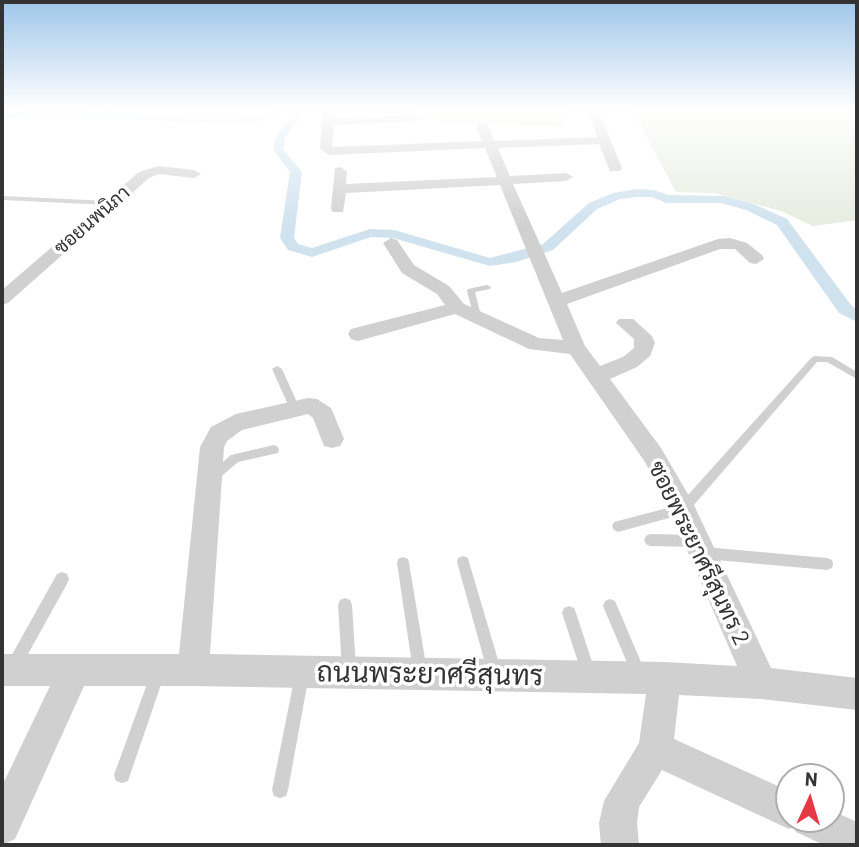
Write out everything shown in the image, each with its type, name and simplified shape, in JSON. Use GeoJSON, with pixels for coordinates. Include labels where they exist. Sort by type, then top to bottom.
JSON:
{"type":"FeatureCollection","features":[{"type":"Feature","properties":{"kind":"street"},"geometry":{"type":"LineString","coordinates":[[326,149],[329,151],[409,149]]}},
{"type":"Feature","properties":{"kind":"street","name":"ซอยพระยาศรีสุนทร 2"},"geometry":{"type":"LineString","coordinates":[[492,149],[576,348],[653,455],[682,509],[761,683]]}},
{"type":"Feature","properties":{"kind":"street"},"geometry":{"type":"LineString","coordinates":[[607,149],[615,168]]}},
{"type":"Feature","properties":{"kind":"street","name":"ซอยนพนิภา"},"geometry":{"type":"LineString","coordinates":[[2,299],[109,203],[151,171],[194,174]]}},
{"type":"Feature","properties":{"kind":"street"},"geometry":{"type":"LineString","coordinates":[[338,209],[340,171]]}},
{"type":"Feature","properties":{"kind":"street"},"geometry":{"type":"LineString","coordinates":[[340,189],[566,177]]}},
{"type":"Feature","properties":{"kind":"street"},"geometry":{"type":"LineString","coordinates":[[390,243],[408,269],[443,290],[457,308],[536,344],[576,348]]}},
{"type":"Feature","properties":{"kind":"street"},"geometry":{"type":"LineString","coordinates":[[555,302],[718,244],[741,246],[757,259]]}},
{"type":"Feature","properties":{"kind":"street"},"geometry":{"type":"LineString","coordinates":[[358,334],[457,308]]}},
{"type":"Feature","properties":{"kind":"street"},"geometry":{"type":"LineString","coordinates":[[596,376],[630,362],[643,351],[645,343],[642,335],[626,323]]}},
{"type":"Feature","properties":{"kind":"street"},"geometry":{"type":"LineString","coordinates":[[192,670],[212,447],[219,434],[236,423],[308,406],[317,408],[323,414],[332,439]]}},
{"type":"Feature","properties":{"kind":"street","name":"ถนนพระยาศรีสุนทร"},"geometry":{"type":"LineString","coordinates":[[6,671],[192,670],[653,677],[761,683],[857,694]]}},
{"type":"Feature","properties":{"kind":"street"},"geometry":{"type":"LineString","coordinates":[[2,826],[74,671]]}},
{"type":"Feature","properties":{"kind":"street"},"geometry":{"type":"LineString","coordinates":[[620,845],[618,823],[622,801],[655,749],[653,677]]}},
{"type":"Feature","properties":{"kind":"street"},"geometry":{"type":"LineString","coordinates":[[655,749],[775,804]]}},
{"type":"Feature","properties":{"kind":"street"},"geometry":{"type":"LineString","coordinates":[[840,833],[857,841]]}},
{"type":"Feature","properties":{"kind":"lane"},"geometry":{"type":"LineString","coordinates":[[3,198],[109,203]]}},
{"type":"Feature","properties":{"kind":"lane"},"geometry":{"type":"LineString","coordinates":[[477,316],[471,291],[487,287]]}},
{"type":"Feature","properties":{"kind":"lane"},"geometry":{"type":"LineString","coordinates":[[618,526],[682,509],[815,359],[829,359],[857,376]]}},
{"type":"Feature","properties":{"kind":"lane"},"geometry":{"type":"LineString","coordinates":[[277,369],[295,409]]}},
{"type":"Feature","properties":{"kind":"lane"},"geometry":{"type":"LineString","coordinates":[[209,482],[235,458],[274,450]]}},
{"type":"Feature","properties":{"kind":"lane"},"geometry":{"type":"LineString","coordinates":[[650,540],[827,564]]}},
{"type":"Feature","properties":{"kind":"lane"},"geometry":{"type":"LineString","coordinates":[[463,562],[495,675]]}},
{"type":"Feature","properties":{"kind":"lane"},"geometry":{"type":"LineString","coordinates":[[403,563],[421,674]]}},
{"type":"Feature","properties":{"kind":"lane"},"geometry":{"type":"LineString","coordinates":[[6,671],[62,579]]}},
{"type":"Feature","properties":{"kind":"lane"},"geometry":{"type":"LineString","coordinates":[[345,605],[349,673]]}},
{"type":"Feature","properties":{"kind":"lane"},"geometry":{"type":"LineString","coordinates":[[610,606],[653,677]]}},
{"type":"Feature","properties":{"kind":"lane"},"geometry":{"type":"LineString","coordinates":[[569,613],[590,677]]}},
{"type":"Feature","properties":{"kind":"lane"},"geometry":{"type":"LineString","coordinates":[[122,775],[159,671]]}},
{"type":"Feature","properties":{"kind":"lane"},"geometry":{"type":"LineString","coordinates":[[280,790],[303,672]]}},
{"type":"Feature","properties":{"kind":"shaded area"},"geometry":{"type":"Polygon","coordinates":[[[653,149],[857,149],[857,220],[813,226],[781,211],[715,193],[676,192],[653,149]]]}},
{"type":"Feature","properties":{"kind":"waterway"},"geometry":{"type":"LineString","coordinates":[[278,149],[296,172],[287,238],[293,247],[312,253],[370,233],[394,234],[490,262],[511,259],[548,247],[593,206],[617,196],[637,193],[654,194],[666,199],[721,199],[750,207],[782,222],[845,309],[857,317]]}}]}
